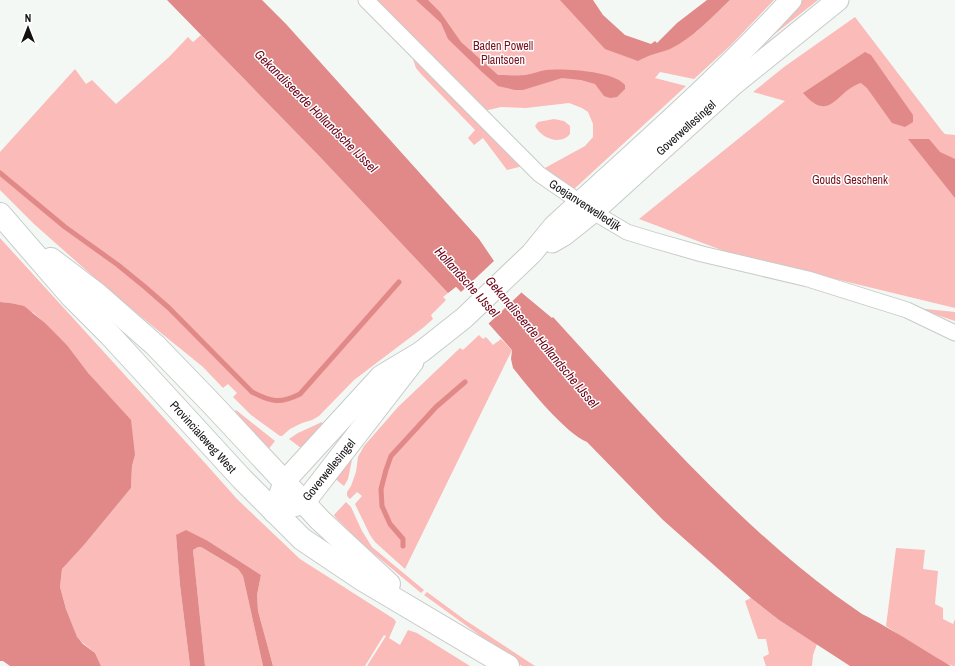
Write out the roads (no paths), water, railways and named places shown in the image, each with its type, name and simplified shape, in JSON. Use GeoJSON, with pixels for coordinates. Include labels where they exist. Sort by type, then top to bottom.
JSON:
{"type":"FeatureCollection","features":[{"type":"Feature","properties":{"kind":"main road","name":"Goverwellesingel"},"geometry":{"type":"LineString","coordinates":[[586,208],[760,34],[791,0]]}},
{"type":"Feature","properties":{"kind":"main road","name":"Goverwellesingel"},"geometry":{"type":"LineString","coordinates":[[274,512],[284,482],[381,376],[421,352],[464,318],[532,253],[554,226],[586,208],[734,84],[838,0]]}},
{"type":"Feature","properties":{"kind":"main road","name":"Provincialeweg West"},"geometry":{"type":"LineString","coordinates":[[7,222],[97,294],[154,345],[212,404],[304,503],[337,536],[420,613]]}},
{"type":"Feature","properties":{"kind":"main road","name":"Provincialeweg West"},"geometry":{"type":"LineString","coordinates":[[7,222],[70,296],[110,335],[242,479],[302,539],[363,580],[508,666]]}},
{"type":"Feature","properties":{"kind":"main road","name":"Goverwellesingel"},"geometry":{"type":"LineString","coordinates":[[274,512],[304,503],[421,352]]}},
{"type":"Feature","properties":{"kind":"street","name":"Goejanverwelledijk"},"geometry":{"type":"LineString","coordinates":[[366,0],[539,174],[586,208],[627,232],[702,254],[809,280],[915,313],[955,333]]}},
{"type":"Feature","properties":{"kind":"water"},"geometry":{"type":"Polygon","coordinates":[[[167,0],[262,0],[286,24],[479,239],[494,261],[522,293],[552,318],[553,317],[653,427],[723,498],[759,532],[835,595],[862,614],[951,666],[850,666],[779,620],[751,598],[663,520],[587,442],[578,437],[558,420],[537,398],[513,368],[511,359],[512,350],[456,287],[448,293],[321,158],[167,0]]]}},
{"type":"Feature","properties":{"kind":"water"},"geometry":{"type":"Polygon","coordinates":[[[416,0],[428,0],[440,12],[461,42],[498,75],[522,75],[554,69],[576,70],[611,76],[625,85],[625,89],[617,97],[610,98],[604,96],[595,84],[581,80],[562,78],[523,90],[515,90],[498,86],[448,39],[441,23],[416,0]]]}},
{"type":"Feature","properties":{"kind":"water"},"geometry":{"type":"Polygon","coordinates":[[[560,0],[593,0],[603,15],[625,35],[651,44],[655,41],[657,43],[677,23],[707,0],[730,0],[687,39],[670,49],[638,61],[605,49],[560,0]]]}},
{"type":"Feature","properties":{"kind":"water"},"geometry":{"type":"Polygon","coordinates":[[[865,52],[871,55],[913,115],[913,122],[905,127],[892,123],[867,88],[861,83],[852,87],[833,103],[827,106],[820,106],[803,93],[865,52]]]}},
{"type":"Feature","properties":{"kind":"water"},"geometry":{"type":"Polygon","coordinates":[[[908,139],[929,139],[940,152],[955,159],[955,198],[908,139]]]}},
{"type":"Feature","properties":{"kind":"water"},"geometry":{"type":"Polygon","coordinates":[[[0,302],[24,306],[45,323],[67,345],[89,374],[131,420],[135,455],[132,466],[131,488],[62,569],[60,587],[66,609],[77,637],[83,644],[95,653],[101,666],[10,666],[3,661],[0,661],[0,302]]]}},
{"type":"Feature","properties":{"kind":"water"},"geometry":{"type":"Polygon","coordinates":[[[186,530],[208,541],[261,575],[257,595],[258,611],[273,666],[263,666],[243,576],[238,569],[201,547],[198,547],[193,550],[205,666],[190,666],[180,585],[176,535],[186,530]]]}},
{"type":"Feature","properties":{"kind":"waterway"},"geometry":{"type":"LineString","coordinates":[[0,173],[65,227],[118,265],[145,287],[169,308],[252,392],[270,400],[287,399],[300,394],[399,282]]}},
{"type":"Feature","properties":{"kind":"waterway"},"geometry":{"type":"LineString","coordinates":[[403,546],[403,539],[390,524],[382,506],[381,489],[391,456],[436,407],[465,382]]}},
{"type":"Feature","properties":{"kind":"park label","name":"Baden Powell Plantsoen"},"geometry":{"type":"Point","coordinates":[503,53]}},
{"type":"Feature","properties":{"kind":"park label","name":"Gouds Geschenk"},"geometry":{"type":"Point","coordinates":[850,180]}},
{"type":"Feature","properties":{"kind":"water label","name":"Gekanaliseerde Hollandsche IJssel"},"geometry":{"type":"Point","coordinates":[316,111]}},
{"type":"Feature","properties":{"kind":"water label","name":"Hollandsche IJssel"},"geometry":{"type":"Point","coordinates":[467,282]}},
{"type":"Feature","properties":{"kind":"water label","name":"Gekanaliseerde Hollandsche IJssel"},"geometry":{"type":"Point","coordinates":[542,342]}}]}
